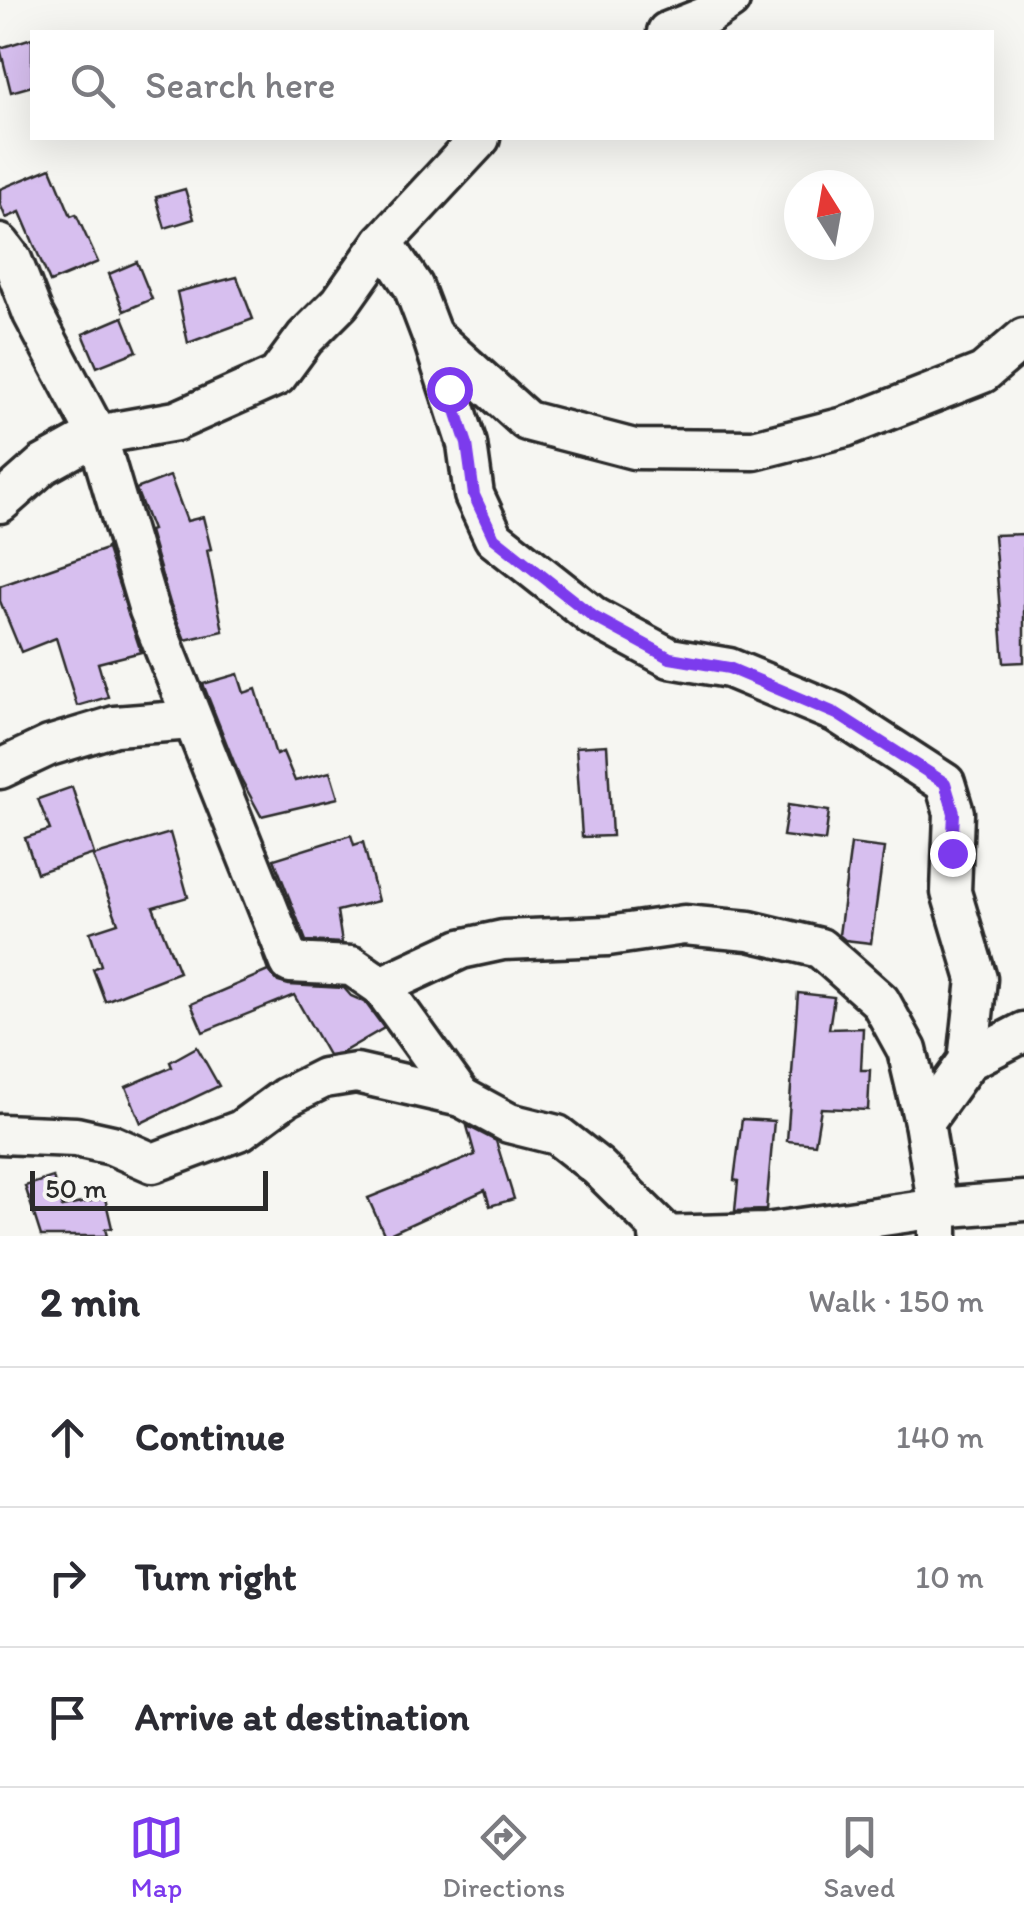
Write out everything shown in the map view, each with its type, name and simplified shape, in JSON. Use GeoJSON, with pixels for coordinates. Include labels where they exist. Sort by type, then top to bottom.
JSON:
{"type":"FeatureCollection","features":[{"type":"Feature","properties":{"kind":"street"},"geometry":{"type":"LineString","coordinates":[[671,30],[705,17],[730,0]]}},
{"type":"Feature","properties":{"kind":"street"},"geometry":{"type":"LineString","coordinates":[[0,503],[43,465],[97,434],[176,421],[278,376],[305,338],[340,303],[382,242],[478,140]]}},
{"type":"Feature","properties":{"kind":"street"},"geometry":{"type":"LineString","coordinates":[[382,242],[413,286],[432,336],[467,444],[474,495],[494,538],[594,617],[670,658],[729,668],[837,714],[945,783],[954,813],[950,892],[976,979],[968,1061]]}},
{"type":"Feature","properties":{"kind":"street"},"geometry":{"type":"LineString","coordinates":[[0,244],[12,260],[33,314],[97,434],[149,610],[290,963],[352,966],[381,986],[461,1096]]}},
{"type":"Feature","properties":{"kind":"street"},"geometry":{"type":"LineString","coordinates":[[432,336],[527,421],[634,449],[654,450],[754,450],[845,427],[983,373],[1024,338]]}},
{"type":"Feature","properties":{"kind":"street"},"geometry":{"type":"LineString","coordinates":[[0,769],[49,746],[115,726],[192,720]]}},
{"type":"Feature","properties":{"kind":"street"},"geometry":{"type":"LineString","coordinates":[[381,986],[460,949],[503,940],[608,936],[684,924],[749,931],[820,948],[880,1001],[907,1050],[924,1122],[938,1222]]}},
{"type":"Feature","properties":{"kind":"street"},"geometry":{"type":"LineString","coordinates":[[924,1122],[968,1061],[1024,1032]]}},
{"type":"Feature","properties":{"kind":"street"},"geometry":{"type":"LineString","coordinates":[[0,1134],[76,1138],[112,1145],[152,1163],[241,1130],[286,1097],[324,1078],[356,1073],[461,1096],[508,1123],[557,1135],[598,1167],[662,1235],[938,1222],[1024,1201]]}},
{"type":"Feature","properties":{"kind":"building"},"geometry":{"type":"Polygon","coordinates":[[[30,39],[30,87],[11,92],[0,48],[30,39]]]}},
{"type":"Feature","properties":{"kind":"building"},"geometry":{"type":"Polygon","coordinates":[[[51,168],[71,216],[76,214],[98,262],[50,282],[20,212],[6,218],[0,204],[0,189],[51,168]]]}},
{"type":"Feature","properties":{"kind":"building"},"geometry":{"type":"Polygon","coordinates":[[[185,189],[194,219],[165,228],[156,197],[185,189]]]}},
{"type":"Feature","properties":{"kind":"building"},"geometry":{"type":"Polygon","coordinates":[[[137,262],[152,299],[124,311],[109,274],[137,262]]]}},
{"type":"Feature","properties":{"kind":"building"},"geometry":{"type":"Polygon","coordinates":[[[237,277],[253,319],[188,343],[177,292],[237,277]]]}},
{"type":"Feature","properties":{"kind":"building"},"geometry":{"type":"Polygon","coordinates":[[[123,317],[137,351],[97,367],[83,334],[123,317]]]}},
{"type":"Feature","properties":{"kind":"building"},"geometry":{"type":"Polygon","coordinates":[[[170,476],[187,521],[203,517],[223,631],[185,640],[136,489],[170,476]]]}},
{"type":"Feature","properties":{"kind":"building"},"geometry":{"type":"Polygon","coordinates":[[[1024,534],[1024,662],[1004,663],[994,535],[1024,534]]]}},
{"type":"Feature","properties":{"kind":"building"},"geometry":{"type":"Polygon","coordinates":[[[106,546],[141,652],[98,663],[108,697],[77,706],[56,638],[21,652],[0,601],[0,586],[106,546]]]}},
{"type":"Feature","properties":{"kind":"building"},"geometry":{"type":"Polygon","coordinates":[[[238,674],[244,693],[256,689],[276,755],[283,752],[295,781],[330,772],[338,798],[261,816],[239,775],[203,684],[238,674]]]}},
{"type":"Feature","properties":{"kind":"building"},"geometry":{"type":"Polygon","coordinates":[[[607,745],[612,836],[582,837],[576,747],[607,745]]]}},
{"type":"Feature","properties":{"kind":"building"},"geometry":{"type":"Polygon","coordinates":[[[72,787],[94,854],[37,873],[25,838],[50,830],[38,799],[72,787]]]}},
{"type":"Feature","properties":{"kind":"building"},"geometry":{"type":"Polygon","coordinates":[[[788,805],[829,811],[825,841],[783,836],[788,805]]]}},
{"type":"Feature","properties":{"kind":"building"},"geometry":{"type":"Polygon","coordinates":[[[170,833],[188,897],[153,907],[179,972],[105,1001],[93,969],[101,965],[90,932],[118,923],[93,856],[170,833]]]}},
{"type":"Feature","properties":{"kind":"building"},"geometry":{"type":"Polygon","coordinates":[[[351,835],[354,845],[363,842],[378,901],[337,911],[342,943],[306,941],[274,859],[351,835]]]}},
{"type":"Feature","properties":{"kind":"building"},"geometry":{"type":"Polygon","coordinates":[[[851,844],[884,848],[871,943],[845,940],[839,935],[851,844]]]}},
{"type":"Feature","properties":{"kind":"building"},"geometry":{"type":"Polygon","coordinates":[[[262,954],[278,982],[344,988],[365,1002],[384,1028],[341,1053],[328,1055],[294,995],[203,1032],[191,1004],[268,971],[262,954]]]}},
{"type":"Feature","properties":{"kind":"building"},"geometry":{"type":"Polygon","coordinates":[[[798,993],[834,997],[829,1029],[863,1028],[861,1070],[870,1070],[868,1110],[821,1108],[815,1144],[787,1141],[798,993]]]}},
{"type":"Feature","properties":{"kind":"building"},"geometry":{"type":"Polygon","coordinates":[[[197,1047],[219,1086],[141,1123],[126,1087],[172,1067],[170,1062],[197,1047]]]}},
{"type":"Feature","properties":{"kind":"building"},"geometry":{"type":"Polygon","coordinates":[[[742,1119],[774,1121],[766,1210],[735,1211],[738,1181],[734,1180],[742,1119]]]}},
{"type":"Feature","properties":{"kind":"building"},"geometry":{"type":"Polygon","coordinates":[[[467,1126],[496,1141],[514,1199],[490,1206],[485,1190],[385,1236],[368,1198],[475,1155],[467,1126]]]}},
{"type":"Feature","properties":{"kind":"building"},"geometry":{"type":"Polygon","coordinates":[[[53,1177],[62,1207],[105,1198],[112,1228],[105,1229],[107,1236],[41,1236],[25,1186],[53,1177]]]}},
{"type":"Feature","properties":{"kind":"route"},"geometry":{"type":"LineString","coordinates":[[449,389],[467,444],[474,495],[494,538],[594,617],[670,658],[729,668],[837,714],[945,783],[954,813],[952,853]]}}]}
